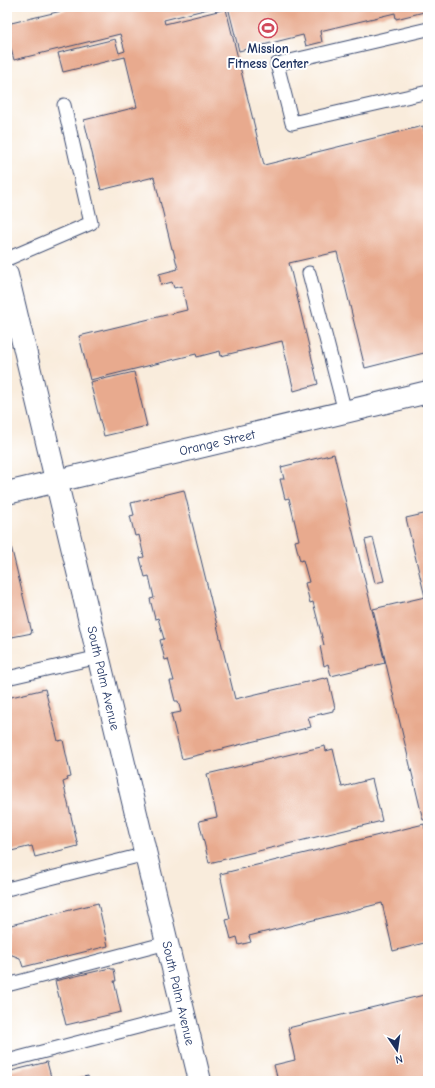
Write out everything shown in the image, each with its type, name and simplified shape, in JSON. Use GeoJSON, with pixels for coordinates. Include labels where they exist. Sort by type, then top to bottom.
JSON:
{"type":"FeatureCollection","features":[{"type":"Feature","properties":{"kind":"street","name":"South Palm Avenue"},"geometry":{"type":"LineString","coordinates":[[7,275],[13,328],[56,481],[200,1081]]}},
{"type":"Feature","properties":{"kind":"street","name":"Orange Street"},"geometry":{"type":"LineString","coordinates":[[7,493],[428,392]]}},
{"type":"Feature","properties":{"kind":"lane"},"geometry":{"type":"LineString","coordinates":[[428,29],[277,64],[292,123],[428,92]]}},
{"type":"Feature","properties":{"kind":"lane"},"geometry":{"type":"LineString","coordinates":[[7,259],[91,223],[64,105]]}},
{"type":"Feature","properties":{"kind":"lane"},"geometry":{"type":"LineString","coordinates":[[309,273],[345,412]]}},
{"type":"Feature","properties":{"kind":"lane"},"geometry":{"type":"LineString","coordinates":[[7,678],[98,657]]}},
{"type":"Feature","properties":{"kind":"lane"},"geometry":{"type":"LineString","coordinates":[[7,889],[146,854]]}},
{"type":"Feature","properties":{"kind":"lane"},"geometry":{"type":"LineString","coordinates":[[7,985],[167,943]]}},
{"type":"Feature","properties":{"kind":"lane"},"geometry":{"type":"LineString","coordinates":[[7,1061],[184,1016]]}},
{"type":"Feature","properties":{"kind":"building"},"geometry":{"type":"Polygon","coordinates":[[[78,7],[216,7],[164,20],[165,24],[226,9],[264,165],[423,126],[428,147],[428,211],[424,212],[428,226],[428,352],[365,368],[337,252],[289,263],[318,384],[294,391],[282,341],[221,356],[220,351],[197,357],[196,354],[90,380],[79,336],[187,310],[182,286],[174,288],[172,282],[161,285],[159,274],[178,269],[154,177],[101,190],[84,120],[137,107],[125,57],[63,72],[58,53],[115,39],[119,53],[125,51],[120,34],[14,60],[7,34],[7,24],[78,7]]]}},
{"type":"Feature","properties":{"kind":"building"},"geometry":{"type":"Polygon","coordinates":[[[228,7],[428,7],[428,11],[396,19],[395,13],[320,31],[322,42],[306,46],[303,35],[239,51],[228,7]]]}},
{"type":"Feature","properties":{"kind":"building"},"geometry":{"type":"Polygon","coordinates":[[[134,372],[147,426],[104,436],[90,382],[134,372]]]}},
{"type":"Feature","properties":{"kind":"building"},"geometry":{"type":"Polygon","coordinates":[[[334,454],[385,663],[331,676],[328,664],[324,666],[320,646],[324,645],[313,602],[310,603],[305,583],[309,582],[303,560],[300,561],[295,541],[299,540],[289,498],[285,499],[280,479],[284,479],[281,467],[334,454]]]}},
{"type":"Feature","properties":{"kind":"building"},"geometry":{"type":"Polygon","coordinates":[[[184,490],[235,699],[328,678],[335,708],[333,711],[308,717],[311,727],[182,759],[171,714],[181,712],[178,701],[175,701],[170,681],[174,681],[168,659],[165,660],[160,640],[164,639],[158,618],[155,619],[150,599],[154,598],[149,576],[145,577],[140,558],[144,557],[139,535],[135,536],[130,516],[134,515],[131,503],[184,490]]]}},
{"type":"Feature","properties":{"kind":"building"},"geometry":{"type":"Polygon","coordinates":[[[428,513],[428,819],[423,820],[373,609],[425,597],[406,518],[428,513]]]}},
{"type":"Feature","properties":{"kind":"building"},"geometry":{"type":"Polygon","coordinates":[[[373,538],[384,581],[375,583],[365,540],[373,538]]]}},
{"type":"Feature","properties":{"kind":"building"},"geometry":{"type":"Polygon","coordinates":[[[10,542],[32,633],[7,638],[7,543],[10,542]]]}},
{"type":"Feature","properties":{"kind":"building"},"geometry":{"type":"Polygon","coordinates":[[[45,689],[58,741],[63,740],[71,777],[67,778],[68,780],[63,782],[78,846],[35,857],[32,846],[7,852],[7,698],[45,689]]]}},
{"type":"Feature","properties":{"kind":"building"},"geometry":{"type":"Polygon","coordinates":[[[325,746],[326,751],[333,749],[342,787],[372,779],[382,821],[209,863],[199,821],[217,817],[207,774],[325,746]]]}},
{"type":"Feature","properties":{"kind":"building"},"geometry":{"type":"Polygon","coordinates":[[[424,824],[425,829],[428,828],[428,942],[393,951],[382,903],[249,936],[251,942],[239,945],[237,937],[231,939],[226,920],[230,919],[220,874],[424,824]]]}},
{"type":"Feature","properties":{"kind":"building"},"geometry":{"type":"Polygon","coordinates":[[[98,903],[108,946],[23,967],[20,958],[7,953],[7,926],[98,903]]]}},
{"type":"Feature","properties":{"kind":"building"},"geometry":{"type":"Polygon","coordinates":[[[110,968],[114,969],[116,981],[114,981],[121,1012],[66,1025],[55,981],[110,968]]]}},
{"type":"Feature","properties":{"kind":"building"},"geometry":{"type":"Polygon","coordinates":[[[428,994],[428,1081],[278,1081],[274,1065],[295,1060],[288,1028],[428,994]]]}},
{"type":"Feature","properties":{"kind":"building"},"geometry":{"type":"Polygon","coordinates":[[[47,1062],[52,1081],[7,1081],[7,1072],[47,1062]]]}},
{"type":"Feature","properties":{"kind":"building"},"geometry":{"type":"Polygon","coordinates":[[[88,1076],[89,1081],[69,1081],[69,1080],[88,1076]]]}},
{"type":"Feature","properties":{"kind":"place","name":"Mission Fitness Center"},"geometry":{"type":"Point","coordinates":[268,28]}}]}
